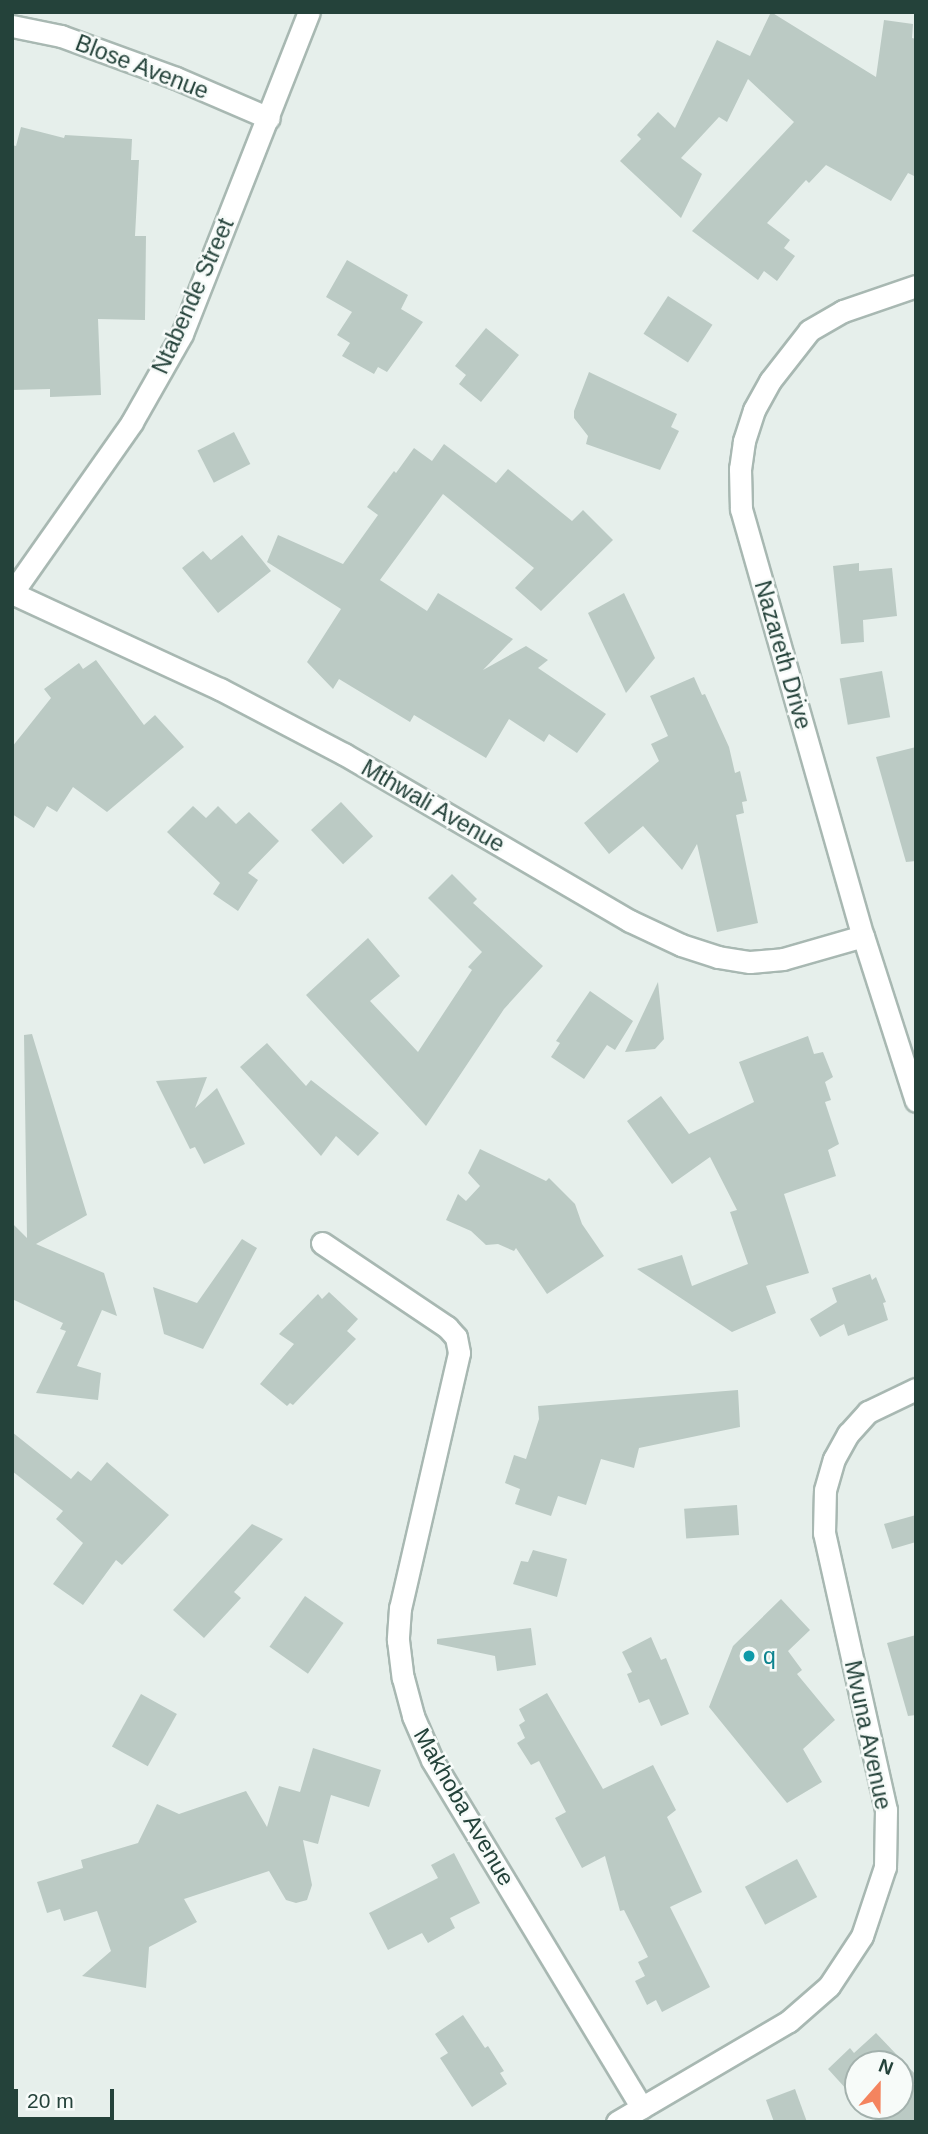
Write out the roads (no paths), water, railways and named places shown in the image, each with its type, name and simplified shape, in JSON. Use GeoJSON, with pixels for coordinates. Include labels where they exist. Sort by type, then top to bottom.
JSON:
{"type":"FeatureCollection","features":[{"type":"Feature","properties":{"kind":"street","name":"Ntabende Street"},"geometry":{"type":"LineString","coordinates":[[12,593],[132,422],[176,345],[269,118],[309,12]]}},
{"type":"Feature","properties":{"kind":"street","name":"Blose Avenue"},"geometry":{"type":"LineString","coordinates":[[12,26],[61,36],[138,64],[269,118]]}},
{"type":"Feature","properties":{"kind":"street","name":"Nazareth Drive"},"geometry":{"type":"LineString","coordinates":[[916,286],[843,311],[809,331],[770,381],[754,410],[744,440],[740,469],[741,509],[863,936],[916,1101]]}},
{"type":"Feature","properties":{"kind":"street","name":"Mthwali Avenue"},"geometry":{"type":"LineString","coordinates":[[12,593],[196,677],[333,748],[629,921],[681,946],[718,957],[750,962],[783,959],[863,936]]}},
{"type":"Feature","properties":{"kind":"street","name":"Makhoba Avenue"},"geometry":{"type":"LineString","coordinates":[[322,1243],[447,1327],[457,1337],[459,1353],[400,1608],[398,1640],[403,1678],[413,1716],[432,1760],[642,2108]]}},
{"type":"Feature","properties":{"kind":"street","name":"Mvuna Avenue"},"geometry":{"type":"LineString","coordinates":[[617,2122],[789,2021],[830,1986],[862,1936],[885,1867],[886,1810],[824,1533],[825,1490],[834,1459],[848,1434],[868,1412],[916,1389]]}},
{"type":"Feature","properties":{"kind":"place","name":"q"},"geometry":{"type":"Point","coordinates":[749,1656]}}]}
